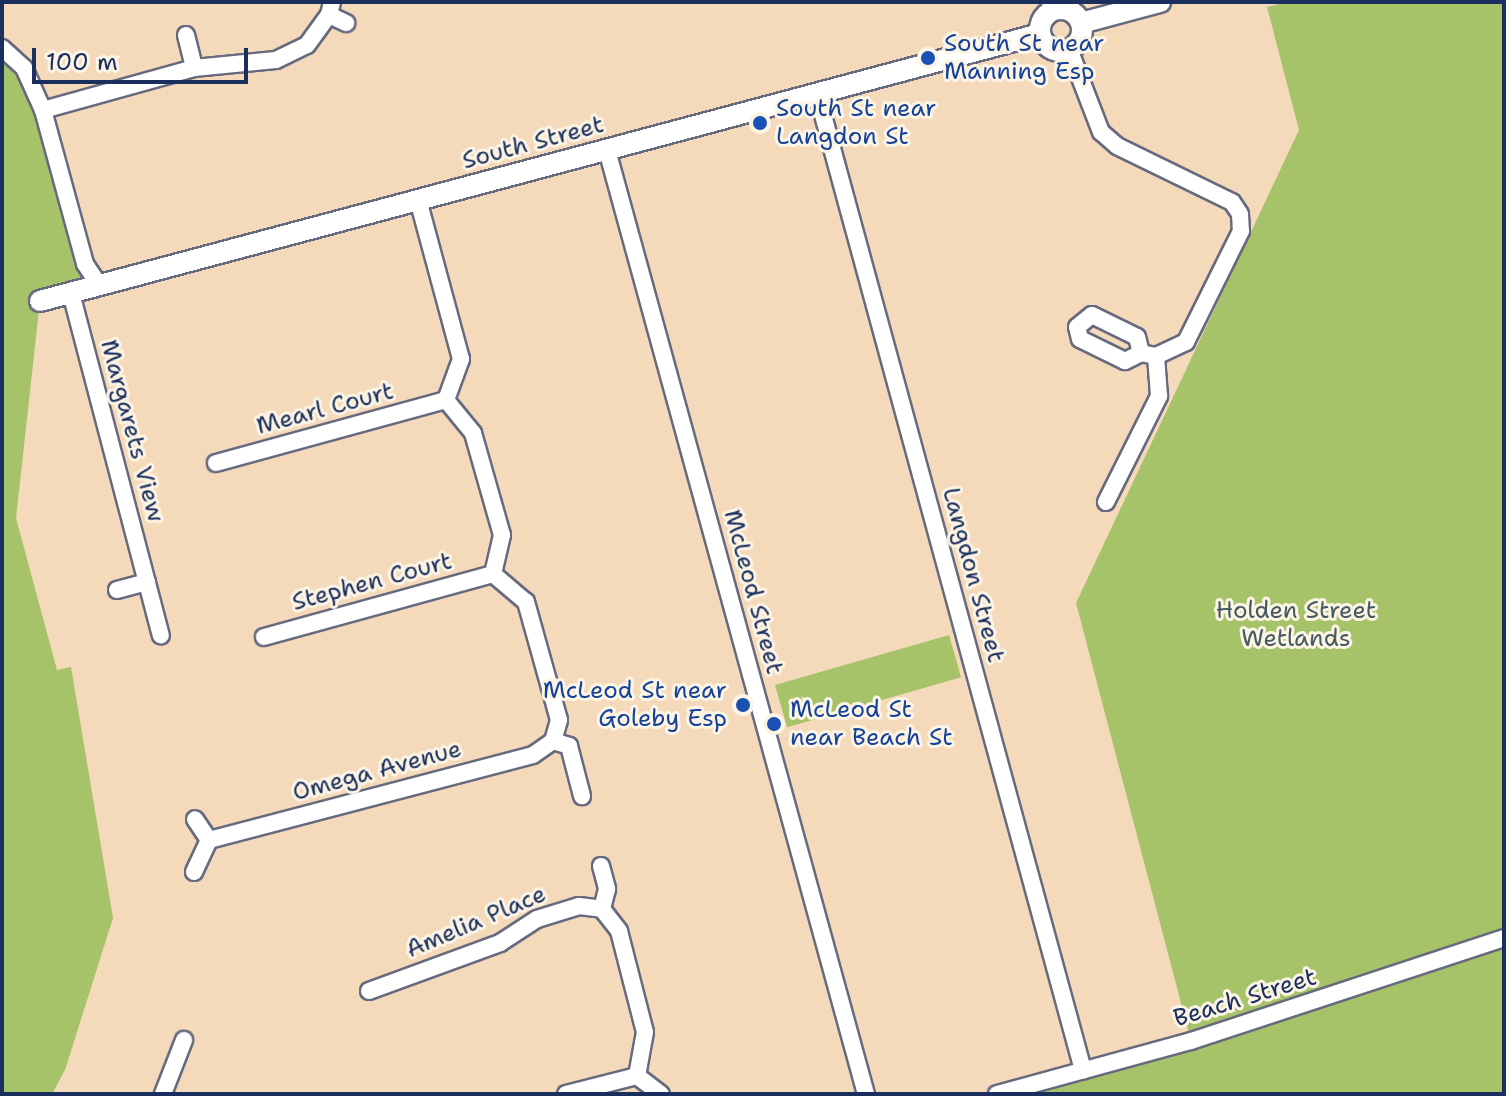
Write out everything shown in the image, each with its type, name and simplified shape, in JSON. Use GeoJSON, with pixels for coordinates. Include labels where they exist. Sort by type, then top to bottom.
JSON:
{"type":"FeatureCollection","features":[{"type":"Feature","properties":{"kind":"street"},"geometry":{"type":"LineString","coordinates":[[1081,23],[1160,2]]}},
{"type":"Feature","properties":{"kind":"street"},"geometry":{"type":"LineString","coordinates":[[1051,6],[1069,10],[1081,23],[1080,38],[1069,49],[1048,46],[1040,34],[1042,19],[1051,6]]}},
{"type":"Feature","properties":{"kind":"street"},"geometry":{"type":"LineString","coordinates":[[43,110],[194,68],[276,60],[307,45],[330,8],[346,23]]}},
{"type":"Feature","properties":{"kind":"street","name":"South Street"},"geometry":{"type":"LineString","coordinates":[[40,301],[1040,34]]}},
{"type":"Feature","properties":{"kind":"street"},"geometry":{"type":"LineString","coordinates":[[186,35],[194,68]]}},
{"type":"Feature","properties":{"kind":"street"},"geometry":{"type":"LineString","coordinates":[[2,48],[24,68],[43,110],[85,264],[99,285]]}},
{"type":"Feature","properties":{"kind":"street"},"geometry":{"type":"LineString","coordinates":[[1069,49],[1101,132],[1117,146],[1232,202],[1240,214],[1241,231],[1186,342],[1149,354],[1159,396],[1106,502]]}},
{"type":"Feature","properties":{"kind":"street","name":"Langdon Street"},"geometry":{"type":"LineString","coordinates":[[817,93],[1083,1070]]}},
{"type":"Feature","properties":{"kind":"street","name":"McLeod Street"},"geometry":{"type":"LineString","coordinates":[[607,150],[866,1094]]}},
{"type":"Feature","properties":{"kind":"street"},"geometry":{"type":"LineString","coordinates":[[418,200],[461,359],[446,400],[473,433],[502,535],[493,574],[526,602],[559,720],[553,741],[569,746],[582,796]]}},
{"type":"Feature","properties":{"kind":"street","name":"Margarets View"},"geometry":{"type":"LineString","coordinates":[[71,293],[161,635]]}},
{"type":"Feature","properties":{"kind":"street","name":"Mearl Court"},"geometry":{"type":"LineString","coordinates":[[216,463],[446,400]]}},
{"type":"Feature","properties":{"kind":"street","name":"Stephen Court"},"geometry":{"type":"LineString","coordinates":[[264,637],[493,574]]}},
{"type":"Feature","properties":{"kind":"street"},"geometry":{"type":"LineString","coordinates":[[117,590],[147,582]]}},
{"type":"Feature","properties":{"kind":"street","name":"Omega Avenue"},"geometry":{"type":"LineString","coordinates":[[209,840],[533,755],[553,741]]}},
{"type":"Feature","properties":{"kind":"street"},"geometry":{"type":"LineString","coordinates":[[194,872],[209,840],[195,819]]}},
{"type":"Feature","properties":{"kind":"street"},"geometry":{"type":"LineString","coordinates":[[601,866],[607,889],[602,909],[619,931],[645,1032],[637,1076]]}},
{"type":"Feature","properties":{"kind":"street","name":"Amelia Place"},"geometry":{"type":"LineString","coordinates":[[369,991],[500,943],[537,919],[579,906],[602,909]]}},
{"type":"Feature","properties":{"kind":"street","name":"Beach Street"},"geometry":{"type":"LineString","coordinates":[[997,1094],[1191,1041],[1504,938]]}},
{"type":"Feature","properties":{"kind":"street"},"geometry":{"type":"LineString","coordinates":[[163,1094],[184,1040]]}},
{"type":"Feature","properties":{"kind":"street"},"geometry":{"type":"LineString","coordinates":[[566,1094],[637,1076]]}},
{"type":"Feature","properties":{"kind":"street"},"geometry":{"type":"LineString","coordinates":[[637,1076],[661,1094]]}},
{"type":"Feature","properties":{"kind":"green space","name":"Holden Street Wetlands"},"geometry":{"type":"Polygon","coordinates":[[[1287,2],[1504,2],[1504,1094],[997,1094],[1191,1041],[1076,603],[1299,130],[1267,7],[1287,2]]]}},
{"type":"Feature","properties":{"kind":"green space"},"geometry":{"type":"Polygon","coordinates":[[[2,48],[24,68],[99,285],[40,301],[16,518],[57,670],[71,667],[113,918],[65,1070],[52,1094],[2,1094],[2,48]]]}},
{"type":"Feature","properties":{"kind":"green space"},"geometry":{"type":"Polygon","coordinates":[[[949,635],[961,677],[787,727],[775,685],[949,635]]]}},
{"type":"Feature","properties":{"kind":"place","name":"South St near Manning Esp"},"geometry":{"type":"Point","coordinates":[928,58]}},
{"type":"Feature","properties":{"kind":"place","name":"South St near Langdon St"},"geometry":{"type":"Point","coordinates":[760,123]}},
{"type":"Feature","properties":{"kind":"place","name":"McLeod St near Goleby Esp"},"geometry":{"type":"Point","coordinates":[743,705]}},
{"type":"Feature","properties":{"kind":"place","name":"McLeod St near Beach St"},"geometry":{"type":"Point","coordinates":[774,724]}}]}
